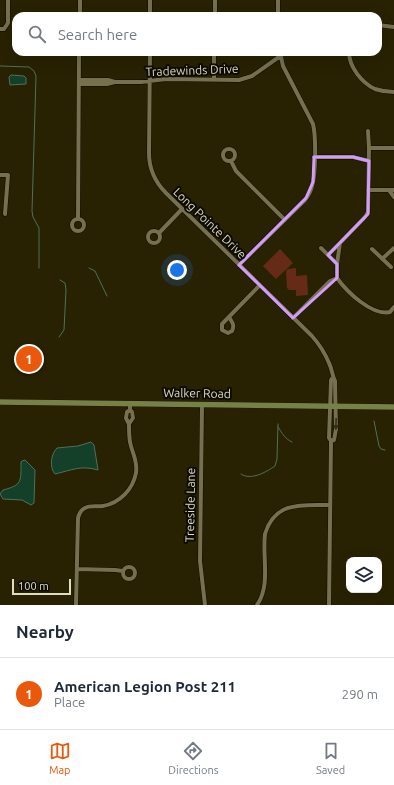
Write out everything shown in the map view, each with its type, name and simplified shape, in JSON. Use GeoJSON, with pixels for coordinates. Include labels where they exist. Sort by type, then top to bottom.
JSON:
{"type":"FeatureCollection","features":[{"type":"Feature","properties":{"kind":"street"},"geometry":{"type":"LineString","coordinates":[[0,30],[4,29],[8,23],[8,0]]}},
{"type":"Feature","properties":{"kind":"street"},"geometry":{"type":"LineString","coordinates":[[80,0],[80,12]]}},
{"type":"Feature","properties":{"kind":"street"},"geometry":{"type":"LineString","coordinates":[[150,0],[150,12]]}},
{"type":"Feature","properties":{"kind":"street"},"geometry":{"type":"LineString","coordinates":[[214,12],[215,0]]}},
{"type":"Feature","properties":{"kind":"street"},"geometry":{"type":"LineString","coordinates":[[278,0],[278,12]]}},
{"type":"Feature","properties":{"kind":"street"},"geometry":{"type":"LineString","coordinates":[[382,26],[394,27]]}},
{"type":"Feature","properties":{"kind":"street"},"geometry":{"type":"LineString","coordinates":[[78,219],[79,56]]}},
{"type":"Feature","properties":{"kind":"street","name":"Long Pointe Drive"},"geometry":{"type":"LineString","coordinates":[[150,56],[149,153],[150,167],[158,184],[316,341],[323,350],[329,363],[333,377],[331,380],[333,406],[330,438],[329,605]]}},
{"type":"Feature","properties":{"kind":"street"},"geometry":{"type":"LineString","coordinates":[[214,56],[214,79]]}},
{"type":"Feature","properties":{"kind":"street","name":"Tradewinds Drive"},"geometry":{"type":"LineString","coordinates":[[79,82],[108,80],[115,82],[169,79],[246,78],[257,73],[278,56]]}},
{"type":"Feature","properties":{"kind":"street"},"geometry":{"type":"LineString","coordinates":[[239,265],[305,200],[312,188],[314,179],[313,124],[283,66],[280,56]]}},
{"type":"Feature","properties":{"kind":"street"},"geometry":{"type":"LineString","coordinates":[[350,56],[351,65],[365,82],[377,90],[394,92]]}},
{"type":"Feature","properties":{"kind":"street"},"geometry":{"type":"LineString","coordinates":[[328,255],[367,216],[369,161],[368,131]]}},
{"type":"Feature","properties":{"kind":"street"},"geometry":{"type":"LineString","coordinates":[[369,148],[394,148]]}},
{"type":"Feature","properties":{"kind":"street"},"geometry":{"type":"LineString","coordinates":[[314,157],[353,157],[369,161]]}},
{"type":"Feature","properties":{"kind":"street"},"geometry":{"type":"LineString","coordinates":[[231,161],[236,171],[285,220]]}},
{"type":"Feature","properties":{"kind":"street"},"geometry":{"type":"LineString","coordinates":[[0,174],[8,175],[5,214]]}},
{"type":"Feature","properties":{"kind":"street"},"geometry":{"type":"LineString","coordinates":[[368,190],[394,190]]}},
{"type":"Feature","properties":{"kind":"street"},"geometry":{"type":"LineString","coordinates":[[389,190],[394,197]]}},
{"type":"Feature","properties":{"kind":"street"},"geometry":{"type":"LineString","coordinates":[[159,233],[182,209]]}},
{"type":"Feature","properties":{"kind":"street"},"geometry":{"type":"LineString","coordinates":[[340,243],[337,278],[350,292],[373,310],[387,313],[391,312],[394,307]]}},
{"type":"Feature","properties":{"kind":"street"},"geometry":{"type":"LineString","coordinates":[[321,248],[337,264]]}},
{"type":"Feature","properties":{"kind":"street"},"geometry":{"type":"LineString","coordinates":[[382,259],[394,248]]}},
{"type":"Feature","properties":{"kind":"street"},"geometry":{"type":"LineString","coordinates":[[372,249],[391,267]]}},
{"type":"Feature","properties":{"kind":"street"},"geometry":{"type":"LineString","coordinates":[[293,318],[330,281],[337,278]]}},
{"type":"Feature","properties":{"kind":"street"},"geometry":{"type":"LineString","coordinates":[[228,317],[260,285]]}},
{"type":"Feature","properties":{"kind":"street","name":"Walker Road"},"geometry":{"type":"LineString","coordinates":[[0,402],[130,407],[202,404],[394,407]]}},
{"type":"Feature","properties":{"kind":"street","name":"Treeside Lane"},"geometry":{"type":"LineString","coordinates":[[202,404],[200,562],[205,605]]}},
{"type":"Feature","properties":{"kind":"street"},"geometry":{"type":"LineString","coordinates":[[76,605],[78,520],[81,512],[88,507],[103,506],[116,501],[127,492],[133,481],[136,464],[130,441],[129,424],[126,416],[130,407]]}},
{"type":"Feature","properties":{"kind":"street"},"geometry":{"type":"LineString","coordinates":[[257,605],[261,599],[264,587],[265,538],[270,523],[278,513],[289,507],[301,505],[330,505]]}},
{"type":"Feature","properties":{"kind":"street"},"geometry":{"type":"LineString","coordinates":[[77,569],[123,571]]}},
{"type":"Feature","properties":{"kind":"highlighted area"},"geometry":{"type":"Polygon","coordinates":[[[314,157],[353,157],[369,161],[368,214],[328,255],[337,264],[337,278],[293,318],[239,265],[306,198],[313,182],[314,157]]]}},
{"type":"Feature","properties":{"kind":"shaded area"},"geometry":{"type":"Polygon","coordinates":[[[11,75],[24,76],[26,78],[26,84],[10,85],[9,77],[11,75]]]}},
{"type":"Feature","properties":{"kind":"shaded area"},"geometry":{"type":"Polygon","coordinates":[[[280,249],[293,263],[276,279],[263,266],[280,249]]]}},
{"type":"Feature","properties":{"kind":"shaded area"},"geometry":{"type":"Polygon","coordinates":[[[296,268],[296,276],[307,275],[308,295],[296,296],[296,290],[289,290],[287,288],[286,271],[288,269],[296,268]]]}},
{"type":"Feature","properties":{"kind":"shaded area"},"geometry":{"type":"Polygon","coordinates":[[[91,442],[94,445],[98,470],[81,468],[55,474],[51,464],[53,454],[57,448],[78,446],[91,442]]]}},
{"type":"Feature","properties":{"kind":"shaded area"},"geometry":{"type":"Polygon","coordinates":[[[25,460],[35,470],[34,503],[31,505],[22,500],[3,499],[0,494],[3,490],[14,486],[19,482],[21,462],[25,460]]]}},
{"type":"Feature","properties":{"kind":"waterway"},"geometry":{"type":"LineString","coordinates":[[0,66],[29,67],[34,71],[36,76],[32,211],[33,217],[39,228],[39,268]]}},
{"type":"Feature","properties":{"kind":"waterway"},"geometry":{"type":"LineString","coordinates":[[89,268],[95,271],[107,296]]}},
{"type":"Feature","properties":{"kind":"waterway"},"geometry":{"type":"LineString","coordinates":[[59,337],[64,330],[66,290],[65,283],[60,280]]}},
{"type":"Feature","properties":{"kind":"waterway"},"geometry":{"type":"LineString","coordinates":[[374,421],[379,446],[381,449],[385,450]]}},
{"type":"Feature","properties":{"kind":"waterway"},"geometry":{"type":"LineString","coordinates":[[241,474],[249,477],[254,476],[275,466],[277,459],[278,424]]}},
{"type":"Feature","properties":{"kind":"waterway"},"geometry":{"type":"LineString","coordinates":[[278,427],[282,434],[292,442]]}},
{"type":"Feature","properties":{"kind":"place","name":"American Legion Post 211"},"geometry":{"type":"Point","coordinates":[29,359]}}]}
